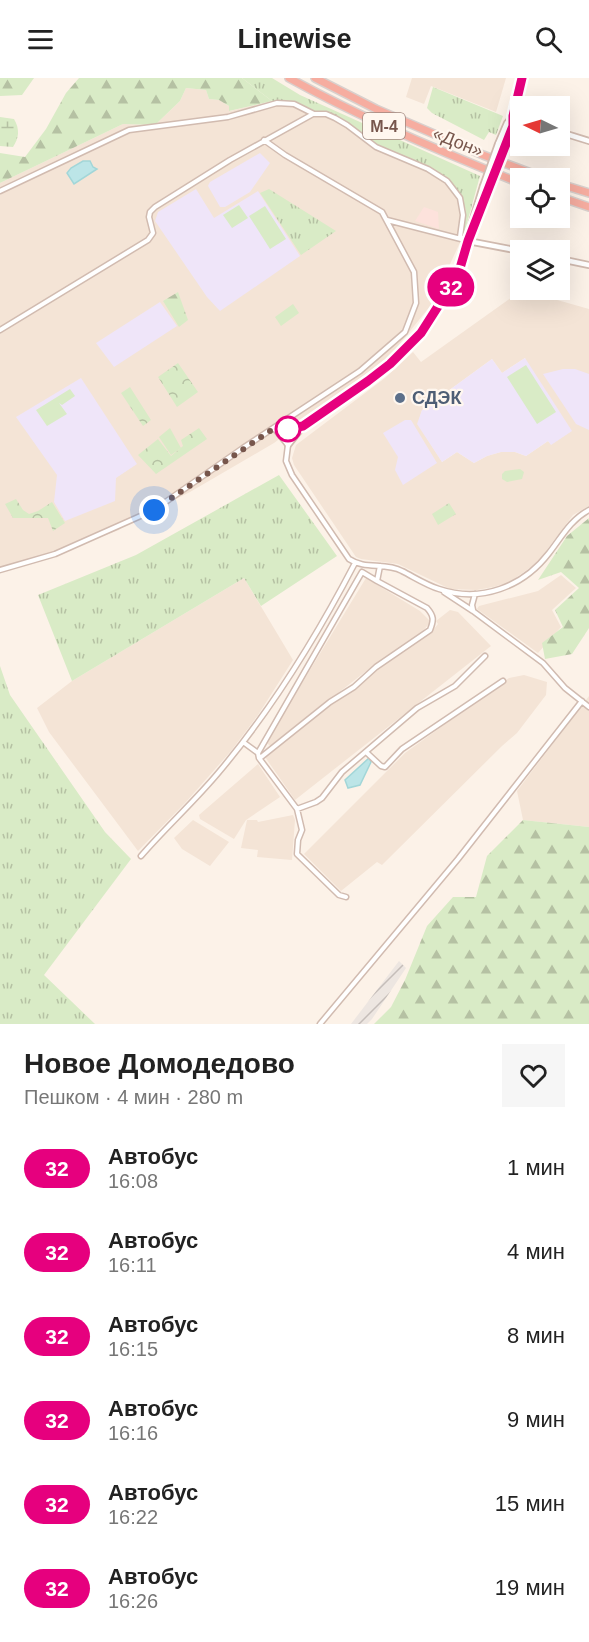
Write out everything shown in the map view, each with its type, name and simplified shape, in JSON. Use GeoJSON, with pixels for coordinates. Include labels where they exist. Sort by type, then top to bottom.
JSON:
{"type":"FeatureCollection","features":[{"type":"Feature","properties":{"kind":"highway","name":"«Дон»"},"geometry":{"type":"LineString","coordinates":[[289,78],[390,129],[510,179]]}},
{"type":"Feature","properties":{"kind":"highway","name":"«Дон»"},"geometry":{"type":"LineString","coordinates":[[315,78],[376,109],[517,168]]}},
{"type":"Feature","properties":{"kind":"highway"},"geometry":{"type":"LineString","coordinates":[[570,187],[589,193]]}},
{"type":"Feature","properties":{"kind":"highway"},"geometry":{"type":"LineString","coordinates":[[570,200],[589,207]]}},
{"type":"Feature","properties":{"kind":"street"},"geometry":{"type":"LineString","coordinates":[[518,96],[522,78]]}},
{"type":"Feature","properties":{"kind":"street"},"geometry":{"type":"LineString","coordinates":[[0,191],[129,130],[228,117],[277,103],[294,104],[314,114],[326,114],[335,118],[376,147],[428,169],[447,181],[460,198],[463,215],[460,234],[465,240]]}},
{"type":"Feature","properties":{"kind":"street"},"geometry":{"type":"LineString","coordinates":[[0,330],[148,240],[153,233],[150,212],[155,207],[264,140],[314,114]]}},
{"type":"Feature","properties":{"kind":"street"},"geometry":{"type":"LineString","coordinates":[[510,120],[498,144],[477,203],[465,240],[458,275],[421,333],[390,364],[303,426],[288,445],[286,460],[292,475],[349,559],[355,563],[400,570],[439,590],[473,611],[543,663],[565,688],[589,707]]}},
{"type":"Feature","properties":{"kind":"street"},"geometry":{"type":"LineString","coordinates":[[465,240],[490,189],[510,134]]}},
{"type":"Feature","properties":{"kind":"street"},"geometry":{"type":"LineString","coordinates":[[570,135],[589,141]]}},
{"type":"Feature","properties":{"kind":"street"},"geometry":{"type":"LineString","coordinates":[[0,570],[56,554],[154,510],[360,371],[405,332],[416,303],[414,272],[382,212],[285,155],[264,140]]}},
{"type":"Feature","properties":{"kind":"street"},"geometry":{"type":"LineString","coordinates":[[387,219],[421,230],[510,249]]}},
{"type":"Feature","properties":{"kind":"street"},"geometry":{"type":"LineString","coordinates":[[570,261],[589,265]]}},
{"type":"Feature","properties":{"kind":"street"},"geometry":{"type":"LineString","coordinates":[[274,428],[288,445]]}},
{"type":"Feature","properties":{"kind":"street"},"geometry":{"type":"LineString","coordinates":[[439,590],[475,594],[503,589],[532,572],[571,524],[589,510]]}},
{"type":"Feature","properties":{"kind":"street"},"geometry":{"type":"LineString","coordinates":[[141,856],[197,797],[243,742],[286,682],[355,563]]}},
{"type":"Feature","properties":{"kind":"street"},"geometry":{"type":"LineString","coordinates":[[377,581],[380,566]]}},
{"type":"Feature","properties":{"kind":"street"},"geometry":{"type":"LineString","coordinates":[[362,572],[427,608],[433,615],[430,630],[376,667],[354,687],[330,702],[259,756],[362,572]]}},
{"type":"Feature","properties":{"kind":"street"},"geometry":{"type":"LineString","coordinates":[[473,611],[475,594]]}},
{"type":"Feature","properties":{"kind":"street"},"geometry":{"type":"LineString","coordinates":[[297,809],[322,798],[342,772],[417,708],[455,686],[485,656]]}},
{"type":"Feature","properties":{"kind":"street"},"geometry":{"type":"LineString","coordinates":[[366,752],[385,767],[402,749],[503,681]]}},
{"type":"Feature","properties":{"kind":"street"},"geometry":{"type":"LineString","coordinates":[[320,1024],[458,859],[582,701]]}},
{"type":"Feature","properties":{"kind":"street"},"geometry":{"type":"LineString","coordinates":[[243,742],[259,756],[297,809],[302,830],[298,840],[297,854],[339,895],[346,897]]}},
{"type":"Feature","properties":{"kind":"shaded area"},"geometry":{"type":"Polygon","coordinates":[[[412,78],[506,78],[496,112],[431,86],[424,104],[406,97],[412,78]]]}},
{"type":"Feature","properties":{"kind":"shaded area"},"geometry":{"type":"Polygon","coordinates":[[[186,88],[206,90],[209,99],[219,100],[229,106],[230,111],[272,101],[294,103],[335,118],[427,169],[458,192],[466,210],[462,233],[464,234],[431,305],[390,356],[274,443],[190,492],[124,525],[119,530],[45,558],[0,570],[0,183],[123,124],[155,125],[180,101],[186,88]]]}},
{"type":"Feature","properties":{"kind":"shaded area"},"geometry":{"type":"Polygon","coordinates":[[[260,153],[270,163],[250,192],[225,207],[220,207],[208,186],[210,182],[260,153]]]}},
{"type":"Feature","properties":{"kind":"shaded area"},"geometry":{"type":"Polygon","coordinates":[[[196,189],[214,218],[258,191],[300,256],[220,311],[207,297],[155,221],[158,212],[196,189]]]}},
{"type":"Feature","properties":{"kind":"shaded area"},"geometry":{"type":"Polygon","coordinates":[[[424,207],[438,212],[439,229],[415,221],[424,207]]]}},
{"type":"Feature","properties":{"kind":"shaded area"},"geometry":{"type":"Polygon","coordinates":[[[510,299],[557,300],[589,309],[589,506],[573,515],[537,563],[508,583],[477,590],[450,589],[398,564],[356,557],[294,465],[292,458],[296,445],[385,378],[413,352],[421,362],[510,299]],[[525,358],[502,373],[492,359],[422,410],[418,424],[442,462],[457,452],[474,463],[501,452],[515,452],[526,456],[548,441],[551,444],[525,358]]]}},
{"type":"Feature","properties":{"kind":"shaded area"},"geometry":{"type":"Polygon","coordinates":[[[160,302],[177,326],[114,367],[96,343],[160,302]]]}},
{"type":"Feature","properties":{"kind":"shaded area"},"geometry":{"type":"Polygon","coordinates":[[[525,358],[572,431],[551,445],[548,441],[526,456],[515,452],[501,452],[474,463],[457,452],[442,462],[417,424],[422,410],[492,359],[502,373],[525,358]]]}},
{"type":"Feature","properties":{"kind":"shaded area"},"geometry":{"type":"Polygon","coordinates":[[[563,369],[575,369],[589,374],[589,430],[576,424],[543,374],[563,369]]]}},
{"type":"Feature","properties":{"kind":"shaded area"},"geometry":{"type":"Polygon","coordinates":[[[81,378],[137,464],[116,478],[115,501],[65,521],[54,502],[57,475],[16,417],[81,378]]]}},
{"type":"Feature","properties":{"kind":"shaded area"},"geometry":{"type":"Polygon","coordinates":[[[405,420],[411,420],[437,463],[403,485],[395,470],[398,457],[383,433],[405,420]]]}},
{"type":"Feature","properties":{"kind":"shaded area"},"geometry":{"type":"Polygon","coordinates":[[[561,575],[576,588],[552,610],[561,627],[538,653],[477,609],[479,606],[538,591],[561,575]]]}},
{"type":"Feature","properties":{"kind":"shaded area"},"geometry":{"type":"Polygon","coordinates":[[[244,578],[293,660],[258,715],[231,751],[138,851],[49,732],[37,708],[72,681],[244,578]]]}},
{"type":"Feature","properties":{"kind":"shaded area"},"geometry":{"type":"Polygon","coordinates":[[[366,578],[420,611],[431,622],[416,638],[374,665],[270,746],[266,742],[366,578]]]}},
{"type":"Feature","properties":{"kind":"shaded area"},"geometry":{"type":"Polygon","coordinates":[[[450,610],[458,612],[491,646],[295,800],[265,757],[396,654],[433,630],[438,624],[436,621],[450,610]]]}},
{"type":"Feature","properties":{"kind":"shaded area"},"geometry":{"type":"Polygon","coordinates":[[[524,675],[547,682],[546,695],[517,733],[382,865],[377,862],[341,891],[304,854],[405,753],[509,678],[524,675]]]}},
{"type":"Feature","properties":{"kind":"shaded area"},"geometry":{"type":"Polygon","coordinates":[[[589,696],[589,827],[523,820],[517,791],[589,696]]]}},
{"type":"Feature","properties":{"kind":"shaded area"},"geometry":{"type":"Polygon","coordinates":[[[258,764],[280,797],[246,820],[234,839],[200,819],[199,815],[258,764]]]}},
{"type":"Feature","properties":{"kind":"shaded area"},"geometry":{"type":"Polygon","coordinates":[[[293,815],[295,820],[292,860],[257,857],[258,850],[241,848],[247,820],[258,822],[293,815]]]}},
{"type":"Feature","properties":{"kind":"shaded area"},"geometry":{"type":"Polygon","coordinates":[[[193,820],[229,842],[210,866],[182,849],[174,838],[193,820]]]}},
{"type":"Feature","properties":{"kind":"shaded area"},"geometry":{"type":"Polygon","coordinates":[[[399,961],[406,968],[372,1019],[367,1024],[351,1024],[399,961]]]}},
{"type":"Feature","properties":{"kind":"green space"},"geometry":{"type":"Polygon","coordinates":[[[0,78],[34,78],[22,95],[0,96],[0,78]]]}},
{"type":"Feature","properties":{"kind":"green space"},"geometry":{"type":"Polygon","coordinates":[[[79,78],[242,78],[272,101],[229,111],[229,106],[219,100],[209,99],[206,90],[186,88],[180,101],[155,125],[123,124],[0,183],[0,153],[25,157],[46,129],[66,93],[79,78]]]}},
{"type":"Feature","properties":{"kind":"green space"},"geometry":{"type":"Polygon","coordinates":[[[242,78],[272,78],[300,95],[480,176],[464,234],[462,234],[466,210],[458,192],[427,169],[407,163],[335,118],[294,103],[272,101],[242,78]]]}},
{"type":"Feature","properties":{"kind":"green space"},"geometry":{"type":"Polygon","coordinates":[[[433,87],[503,116],[496,135],[489,132],[484,140],[432,113],[427,108],[433,87]]]}},
{"type":"Feature","properties":{"kind":"green space"},"geometry":{"type":"Polygon","coordinates":[[[0,117],[14,119],[16,123],[18,133],[13,147],[0,146],[0,117]]]}},
{"type":"Feature","properties":{"kind":"green space"},"geometry":{"type":"Polygon","coordinates":[[[269,189],[336,231],[301,255],[260,193],[269,189]]]}},
{"type":"Feature","properties":{"kind":"green space"},"geometry":{"type":"Polygon","coordinates":[[[239,205],[248,218],[232,228],[223,215],[239,205]]]}},
{"type":"Feature","properties":{"kind":"green space"},"geometry":{"type":"Polygon","coordinates":[[[265,206],[286,239],[270,249],[249,216],[265,206]]]}},
{"type":"Feature","properties":{"kind":"green space"},"geometry":{"type":"Polygon","coordinates":[[[178,292],[188,320],[179,327],[163,301],[178,292]]]}},
{"type":"Feature","properties":{"kind":"green space"},"geometry":{"type":"Polygon","coordinates":[[[293,304],[299,313],[281,326],[275,317],[293,304]]]}},
{"type":"Feature","properties":{"kind":"green space"},"geometry":{"type":"Polygon","coordinates":[[[178,363],[198,392],[177,407],[158,377],[178,363]]]}},
{"type":"Feature","properties":{"kind":"green space"},"geometry":{"type":"Polygon","coordinates":[[[526,365],[556,412],[537,424],[507,377],[526,365]]]}},
{"type":"Feature","properties":{"kind":"green space"},"geometry":{"type":"Polygon","coordinates":[[[130,387],[151,420],[143,426],[121,393],[130,387]]]}},
{"type":"Feature","properties":{"kind":"green space"},"geometry":{"type":"Polygon","coordinates":[[[70,389],[75,396],[62,405],[59,403],[67,414],[47,426],[36,410],[70,389]]]}},
{"type":"Feature","properties":{"kind":"green space"},"geometry":{"type":"Polygon","coordinates":[[[170,428],[181,448],[171,455],[159,437],[170,428]]]}},
{"type":"Feature","properties":{"kind":"green space"},"geometry":{"type":"Polygon","coordinates":[[[199,428],[207,439],[156,474],[138,455],[158,439],[171,456],[183,446],[181,440],[199,428]]]}},
{"type":"Feature","properties":{"kind":"green space"},"geometry":{"type":"Polygon","coordinates":[[[520,469],[524,472],[522,479],[507,482],[502,479],[505,471],[520,469]]]}},
{"type":"Feature","properties":{"kind":"green space"},"geometry":{"type":"Polygon","coordinates":[[[279,475],[337,556],[261,606],[244,578],[72,681],[38,595],[136,555],[279,475]]]}},
{"type":"Feature","properties":{"kind":"green space"},"geometry":{"type":"Polygon","coordinates":[[[16,499],[23,510],[29,514],[52,502],[65,523],[53,531],[48,518],[13,518],[5,504],[16,499]]]}},
{"type":"Feature","properties":{"kind":"green space"},"geometry":{"type":"Polygon","coordinates":[[[449,503],[456,514],[438,525],[432,514],[449,503]]]}},
{"type":"Feature","properties":{"kind":"green space"},"geometry":{"type":"Polygon","coordinates":[[[589,518],[589,628],[572,654],[545,659],[542,643],[563,627],[555,610],[579,588],[561,572],[538,580],[567,536],[589,518]]]}},
{"type":"Feature","properties":{"kind":"green space"},"geometry":{"type":"Polygon","coordinates":[[[0,666],[10,695],[105,832],[131,859],[44,975],[95,1024],[0,1024],[0,666]]]}},
{"type":"Feature","properties":{"kind":"green space"},"geometry":{"type":"Polygon","coordinates":[[[523,820],[589,827],[589,1024],[374,1024],[391,1007],[405,980],[427,926],[453,897],[476,897],[487,856],[523,820]]]}},
{"type":"Feature","properties":{"kind":"water"},"geometry":{"type":"Polygon","coordinates":[[[83,161],[90,161],[97,169],[74,184],[67,173],[83,161]]]}},
{"type":"Feature","properties":{"kind":"water"},"geometry":{"type":"Polygon","coordinates":[[[369,758],[371,762],[360,785],[348,788],[345,780],[369,758]]]}},
{"type":"Feature","properties":{"kind":"bus line","name":"32"},"geometry":{"type":"LineString","coordinates":[[288,429],[303,426],[368,381],[390,364],[421,333],[458,275],[468,241],[513,126],[513,116],[522,78]]}},
{"type":"Feature","properties":{"kind":"place","name":"СДЭК"},"geometry":{"type":"Point","coordinates":[400,398]}},
{"type":"Feature","properties":{"kind":"route"},"geometry":{"type":"LineString","coordinates":[[154,510],[286,420],[288,429]]}}]}
